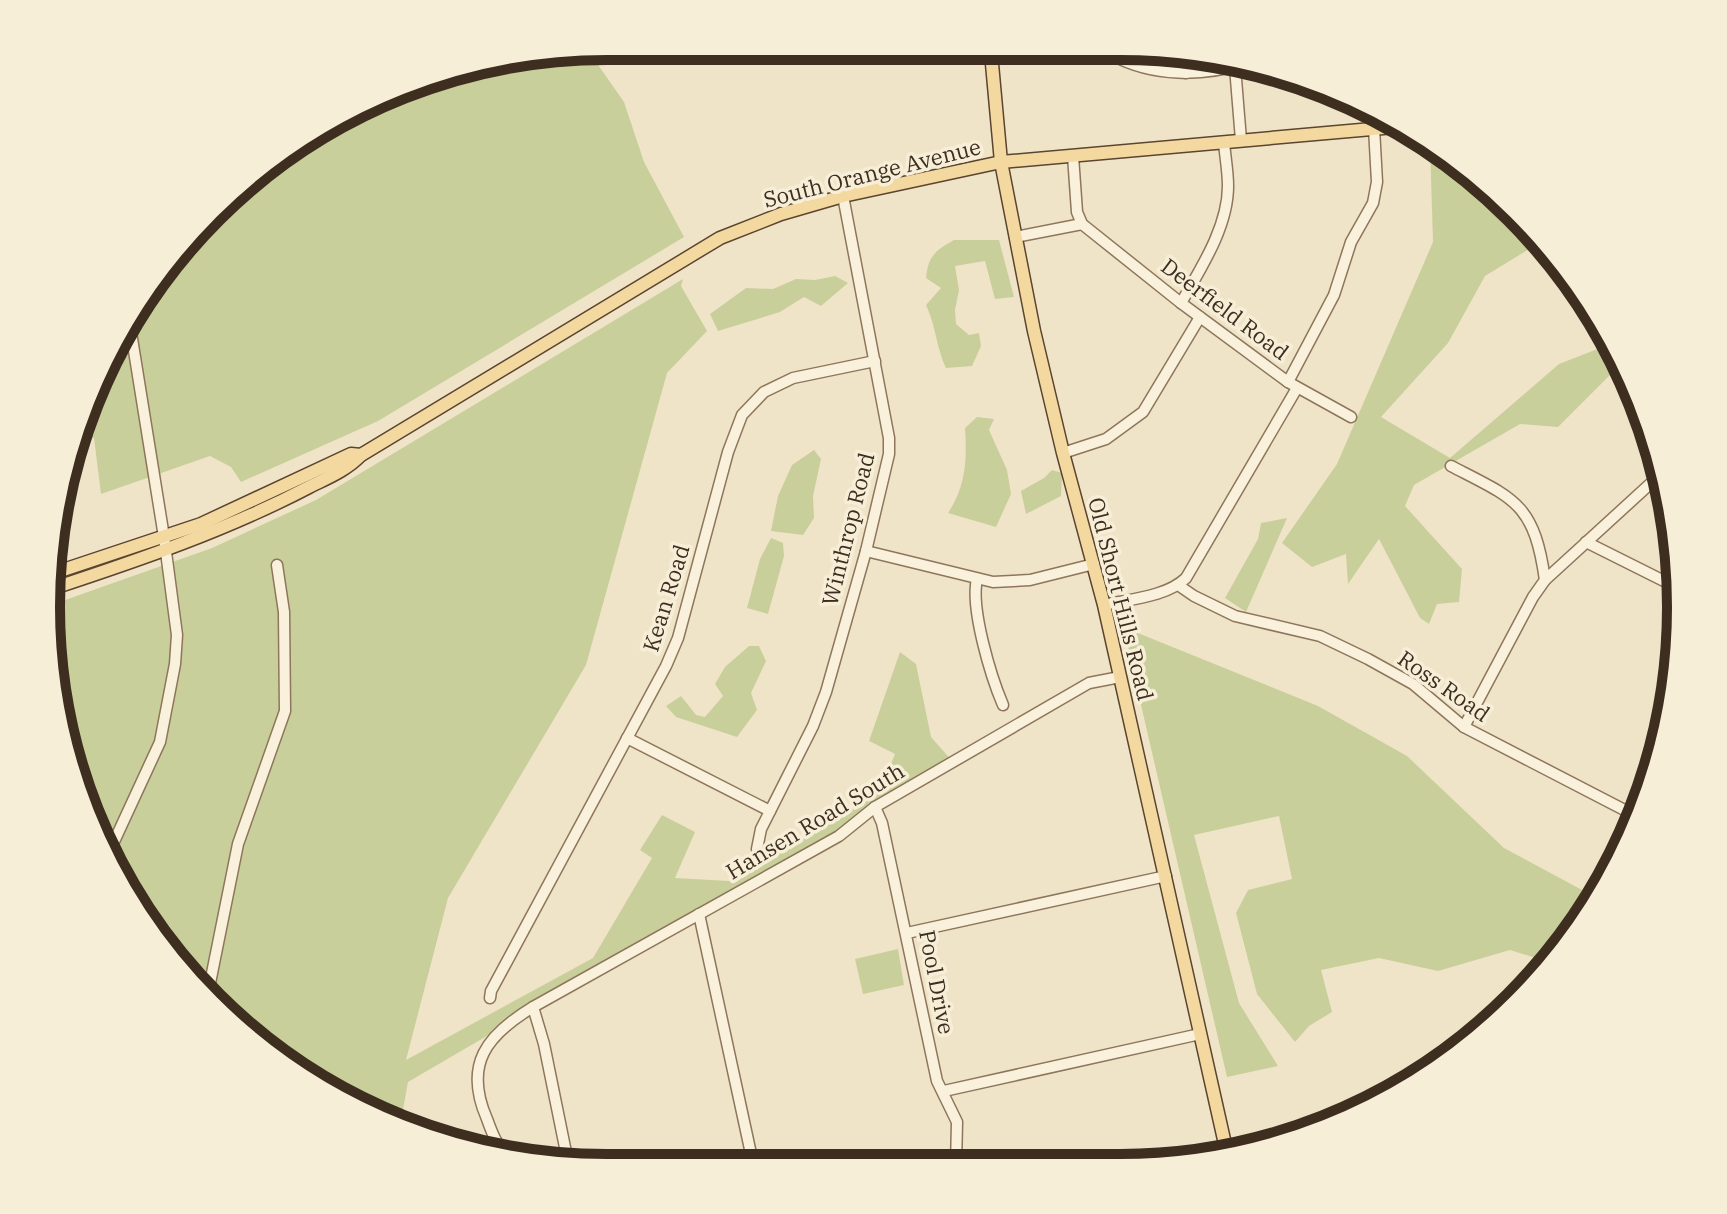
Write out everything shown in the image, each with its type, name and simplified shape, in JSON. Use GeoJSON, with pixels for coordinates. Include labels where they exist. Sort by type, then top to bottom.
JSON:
{"type":"FeatureCollection","features":[{"type":"Feature","properties":{"kind":"main road","name":"Old Short Hills Road"},"geometry":{"type":"LineString","coordinates":[[992,60],[1001,162],[1015,237],[1063,453],[1104,605],[1225,1143]]}},
{"type":"Feature","properties":{"kind":"main road","name":"South Orange Avenue"},"geometry":{"type":"LineString","coordinates":[[61,586],[165,551],[291,497],[353,464],[361,455],[720,238],[754,223],[843,196],[1001,162],[1383,127]]}},
{"type":"Feature","properties":{"kind":"main road","name":"South Orange Avenue"},"geometry":{"type":"LineString","coordinates":[[61,571],[213,519],[351,454],[361,455]]}},
{"type":"Feature","properties":{"kind":"street"},"geometry":{"type":"LineString","coordinates":[[1124,60],[1142,68],[1186,73],[1221,70]]}},
{"type":"Feature","properties":{"kind":"street"},"geometry":{"type":"LineString","coordinates":[[1186,73],[1187,65]]}},
{"type":"Feature","properties":{"kind":"street"},"geometry":{"type":"LineString","coordinates":[[1235,73],[1241,140]]}},
{"type":"Feature","properties":{"kind":"street"},"geometry":{"type":"LineString","coordinates":[[1104,605],[1178,585],[1189,573],[1292,385],[1334,295],[1351,242],[1373,203],[1377,182],[1374,128]]}},
{"type":"Feature","properties":{"kind":"street"},"geometry":{"type":"LineString","coordinates":[[1181,303],[1203,264],[1226,205],[1228,188],[1224,142]]}},
{"type":"Feature","properties":{"kind":"street"},"geometry":{"type":"LineString","coordinates":[[1015,237],[1082,224],[1077,212],[1073,156]]}},
{"type":"Feature","properties":{"kind":"street","name":"Winthrop Road"},"geometry":{"type":"LineString","coordinates":[[757,849],[761,829],[822,703],[866,551],[889,454],[889,438],[843,196]]}},
{"type":"Feature","properties":{"kind":"street","name":"Deerfield Road"},"geometry":{"type":"LineString","coordinates":[[1082,224],[1181,303],[1292,385],[1351,417]]}},
{"type":"Feature","properties":{"kind":"street"},"geometry":{"type":"LineString","coordinates":[[1063,453],[1106,439],[1143,412],[1200,317]]}},
{"type":"Feature","properties":{"kind":"street"},"geometry":{"type":"LineString","coordinates":[[113,843],[153,759],[167,713],[177,635],[132,336]]}},
{"type":"Feature","properties":{"kind":"street","name":"Kean Road"},"geometry":{"type":"LineString","coordinates":[[490,998],[666,666],[678,638],[728,452],[742,415],[764,392],[781,383],[875,361]]}},
{"type":"Feature","properties":{"kind":"street"},"geometry":{"type":"LineString","coordinates":[[1451,466],[1499,491],[1515,502],[1529,518],[1537,539],[1545,580]]}},
{"type":"Feature","properties":{"kind":"street"},"geometry":{"type":"LineString","coordinates":[[1464,727],[1545,580],[1652,482]]}},
{"type":"Feature","properties":{"kind":"street"},"geometry":{"type":"LineString","coordinates":[[1586,542],[1666,582]]}},
{"type":"Feature","properties":{"kind":"street"},"geometry":{"type":"LineString","coordinates":[[866,551],[977,579],[1021,581],[1094,564]]}},
{"type":"Feature","properties":{"kind":"street"},"geometry":{"type":"LineString","coordinates":[[210,983],[238,844],[285,711],[284,612],[277,565]]}},
{"type":"Feature","properties":{"kind":"street"},"geometry":{"type":"LineString","coordinates":[[977,579],[975,600],[994,684],[1003,705]]}},
{"type":"Feature","properties":{"kind":"street","name":"Ross Road"},"geometry":{"type":"LineString","coordinates":[[1178,585],[1235,616],[1320,636],[1368,659],[1413,684],[1464,727],[1627,812]]}},
{"type":"Feature","properties":{"kind":"street","name":"Hansen Road South"},"geometry":{"type":"LineString","coordinates":[[497,1142],[479,1099],[480,1064],[494,1035],[533,1007],[839,836],[875,807],[1089,683],[1120,677]]}},
{"type":"Feature","properties":{"kind":"street"},"geometry":{"type":"LineString","coordinates":[[627,738],[770,811]]}},
{"type":"Feature","properties":{"kind":"street","name":"Pool Drive"},"geometry":{"type":"LineString","coordinates":[[875,807],[882,823],[907,933],[937,1081],[957,1122],[956,1154]]}},
{"type":"Feature","properties":{"kind":"street"},"geometry":{"type":"LineString","coordinates":[[907,933],[1166,876]]}},
{"type":"Feature","properties":{"kind":"street"},"geometry":{"type":"LineString","coordinates":[[699,914],[751,1154]]}},
{"type":"Feature","properties":{"kind":"street"},"geometry":{"type":"LineString","coordinates":[[533,1007],[544,1044],[566,1152]]}},
{"type":"Feature","properties":{"kind":"street"},"geometry":{"type":"LineString","coordinates":[[944,1091],[1200,1034]]}},
{"type":"Feature","properties":{"kind":"green space"},"geometry":{"type":"Polygon","coordinates":[[[595,60],[624,102],[644,162],[684,237],[378,421],[241,482],[231,467],[210,456],[101,494],[94,438],[87,439],[116,365],[133,333],[173,274],[220,220],[303,152],[365,116],[431,89],[536,65],[595,60]]]}},
{"type":"Feature","properties":{"kind":"green space"},"geometry":{"type":"Polygon","coordinates":[[[1430,157],[1481,196],[1532,247],[1485,276],[1448,343],[1381,417],[1450,458],[1559,364],[1602,348],[1615,374],[1558,427],[1520,424],[1414,485],[1405,506],[1462,569],[1459,602],[1437,604],[1429,624],[1420,618],[1379,539],[1348,584],[1346,554],[1312,567],[1282,543],[1337,464],[1433,242],[1430,157]]]}},
{"type":"Feature","properties":{"kind":"green space"},"geometry":{"type":"Polygon","coordinates":[[[954,240],[999,240],[1014,297],[995,299],[985,261],[955,266],[959,290],[956,324],[969,335],[979,333],[981,346],[972,366],[946,368],[926,305],[941,288],[926,278],[934,254],[954,240]]]}},
{"type":"Feature","properties":{"kind":"green space"},"geometry":{"type":"Polygon","coordinates":[[[835,276],[848,283],[821,306],[804,297],[780,312],[718,331],[710,314],[746,288],[773,289],[796,279],[815,280],[835,276]]]}},
{"type":"Feature","properties":{"kind":"green space"},"geometry":{"type":"Polygon","coordinates":[[[683,279],[681,286],[707,331],[667,373],[586,665],[448,898],[406,1060],[593,958],[652,858],[640,850],[662,815],[695,832],[675,878],[729,881],[880,791],[895,754],[869,741],[900,652],[916,664],[931,737],[954,763],[408,1082],[402,1114],[398,1112],[333,1081],[274,1041],[220,994],[173,940],[133,880],[102,816],[79,749],[65,678],[60,602],[212,548],[316,500],[683,279]]]}},
{"type":"Feature","properties":{"kind":"green space"},"geometry":{"type":"Polygon","coordinates":[[[977,417],[994,419],[989,430],[1007,470],[1011,494],[996,527],[948,513],[959,493],[964,472],[965,428],[977,417]]]}},
{"type":"Feature","properties":{"kind":"green space"},"geometry":{"type":"Polygon","coordinates":[[[814,450],[821,459],[813,496],[814,518],[803,535],[771,531],[778,496],[792,465],[814,450]]]}},
{"type":"Feature","properties":{"kind":"green space"},"geometry":{"type":"Polygon","coordinates":[[[1052,470],[1062,473],[1061,496],[1026,514],[1021,491],[1052,470]]]}},
{"type":"Feature","properties":{"kind":"green space"},"geometry":{"type":"Polygon","coordinates":[[[1287,518],[1246,612],[1225,598],[1258,539],[1261,523],[1287,518]]]}},
{"type":"Feature","properties":{"kind":"green space"},"geometry":{"type":"Polygon","coordinates":[[[771,538],[783,543],[784,556],[768,614],[747,608],[760,559],[771,538]]]}},
{"type":"Feature","properties":{"kind":"green space"},"geometry":{"type":"Polygon","coordinates":[[[1123,627],[1318,706],[1407,756],[1504,848],[1586,892],[1539,959],[1510,950],[1438,971],[1379,958],[1321,970],[1332,1012],[1309,1026],[1295,1042],[1257,994],[1236,913],[1248,890],[1292,879],[1279,816],[1194,835],[1239,1003],[1278,1066],[1227,1077],[1123,627]]]}},
{"type":"Feature","properties":{"kind":"green space"},"geometry":{"type":"Polygon","coordinates":[[[749,646],[759,646],[766,661],[751,693],[757,710],[737,737],[676,717],[666,706],[681,696],[696,715],[705,717],[723,696],[715,684],[725,667],[749,646]]]}},
{"type":"Feature","properties":{"kind":"green space"},"geometry":{"type":"Polygon","coordinates":[[[898,949],[904,985],[863,994],[855,959],[898,949]]]}}]}
